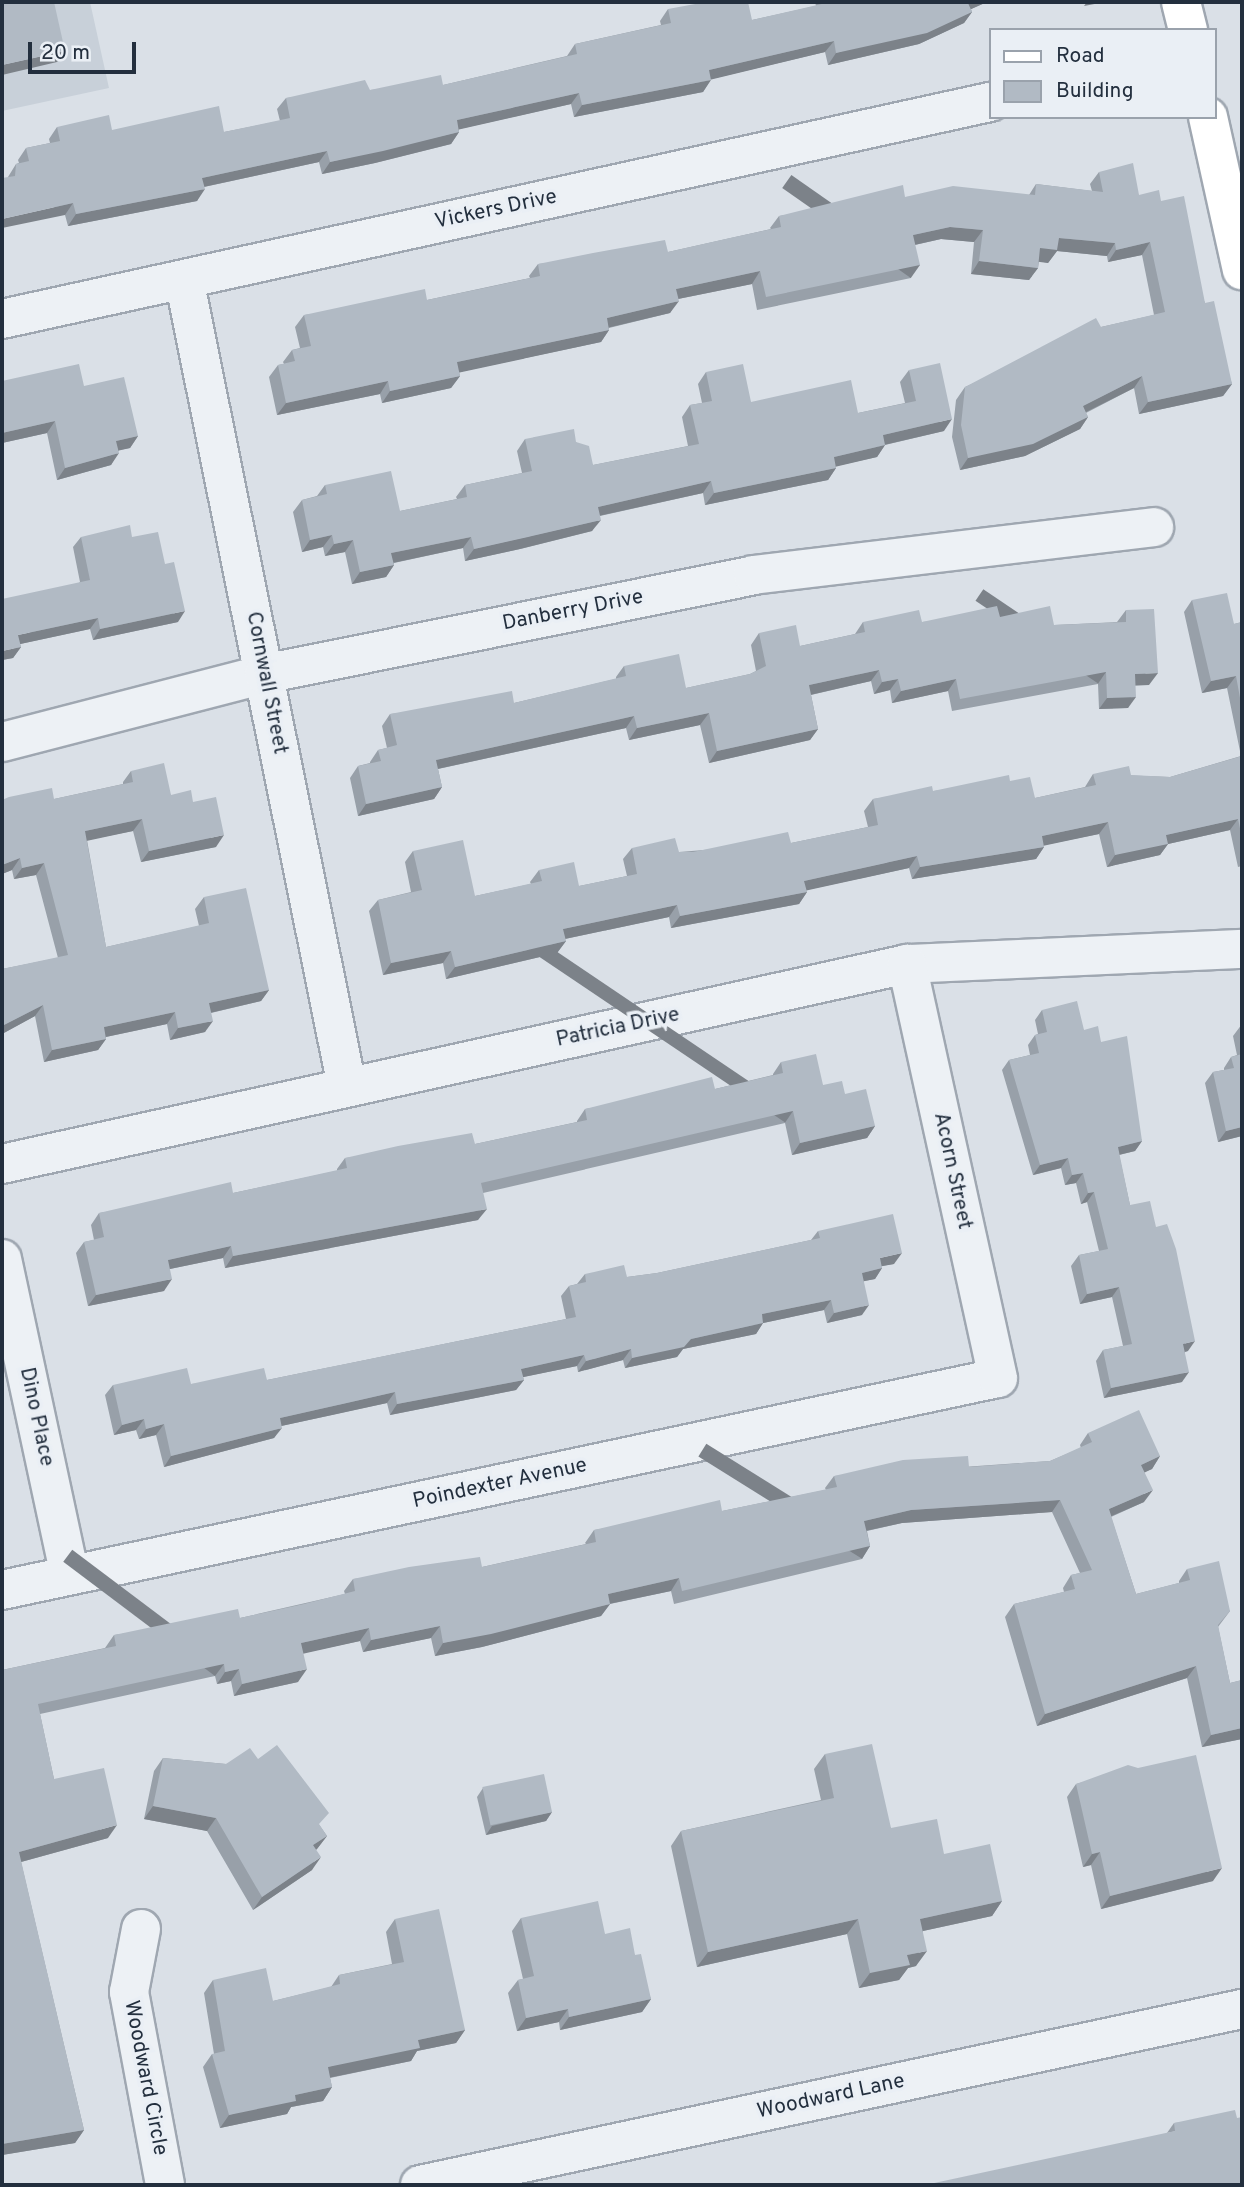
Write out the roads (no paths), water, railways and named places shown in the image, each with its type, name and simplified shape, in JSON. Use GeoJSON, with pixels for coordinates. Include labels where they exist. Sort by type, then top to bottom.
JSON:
{"type":"FeatureCollection","features":[{"type":"Feature","properties":{"kind":"main road"},"geometry":{"type":"LineString","coordinates":[[1181,2],[1188,28]]}},
{"type":"Feature","properties":{"kind":"main road"},"geometry":{"type":"LineString","coordinates":[[1208,119],[1240,249]]}},
{"type":"Feature","properties":{"kind":"street","name":"Vickers Drive"},"geometry":{"type":"LineString","coordinates":[[2,318],[988,102]]}},
{"type":"Feature","properties":{"kind":"street","name":"Cornwall Street"},"geometry":{"type":"LineString","coordinates":[[184,279],[348,1087]]}},
{"type":"Feature","properties":{"kind":"street","name":"Danberry Drive"},"geometry":{"type":"LineString","coordinates":[[2,741],[264,674],[753,575],[1154,527]]}},
{"type":"Feature","properties":{"kind":"street","name":"Patricia Drive"},"geometry":{"type":"LineString","coordinates":[[2,1164],[907,964],[1242,949]]}},
{"type":"Feature","properties":{"kind":"street","name":"Acorn Street"},"geometry":{"type":"LineString","coordinates":[[907,964],[998,1378]]}},
{"type":"Feature","properties":{"kind":"street","name":"Dino Place"},"geometry":{"type":"LineString","coordinates":[[2,1259],[70,1575]]}},
{"type":"Feature","properties":{"kind":"street","name":"Poindexter Avenue"},"geometry":{"type":"LineString","coordinates":[[2,1590],[998,1378]]}},
{"type":"Feature","properties":{"kind":"street","name":"Woodward Circle"},"geometry":{"type":"LineString","coordinates":[[141,1929],[129,1992],[165,2185]]}},
{"type":"Feature","properties":{"kind":"street","name":"Woodward Lane"},"geometry":{"type":"LineString","coordinates":[[420,2185],[1242,2010]]}}]}
